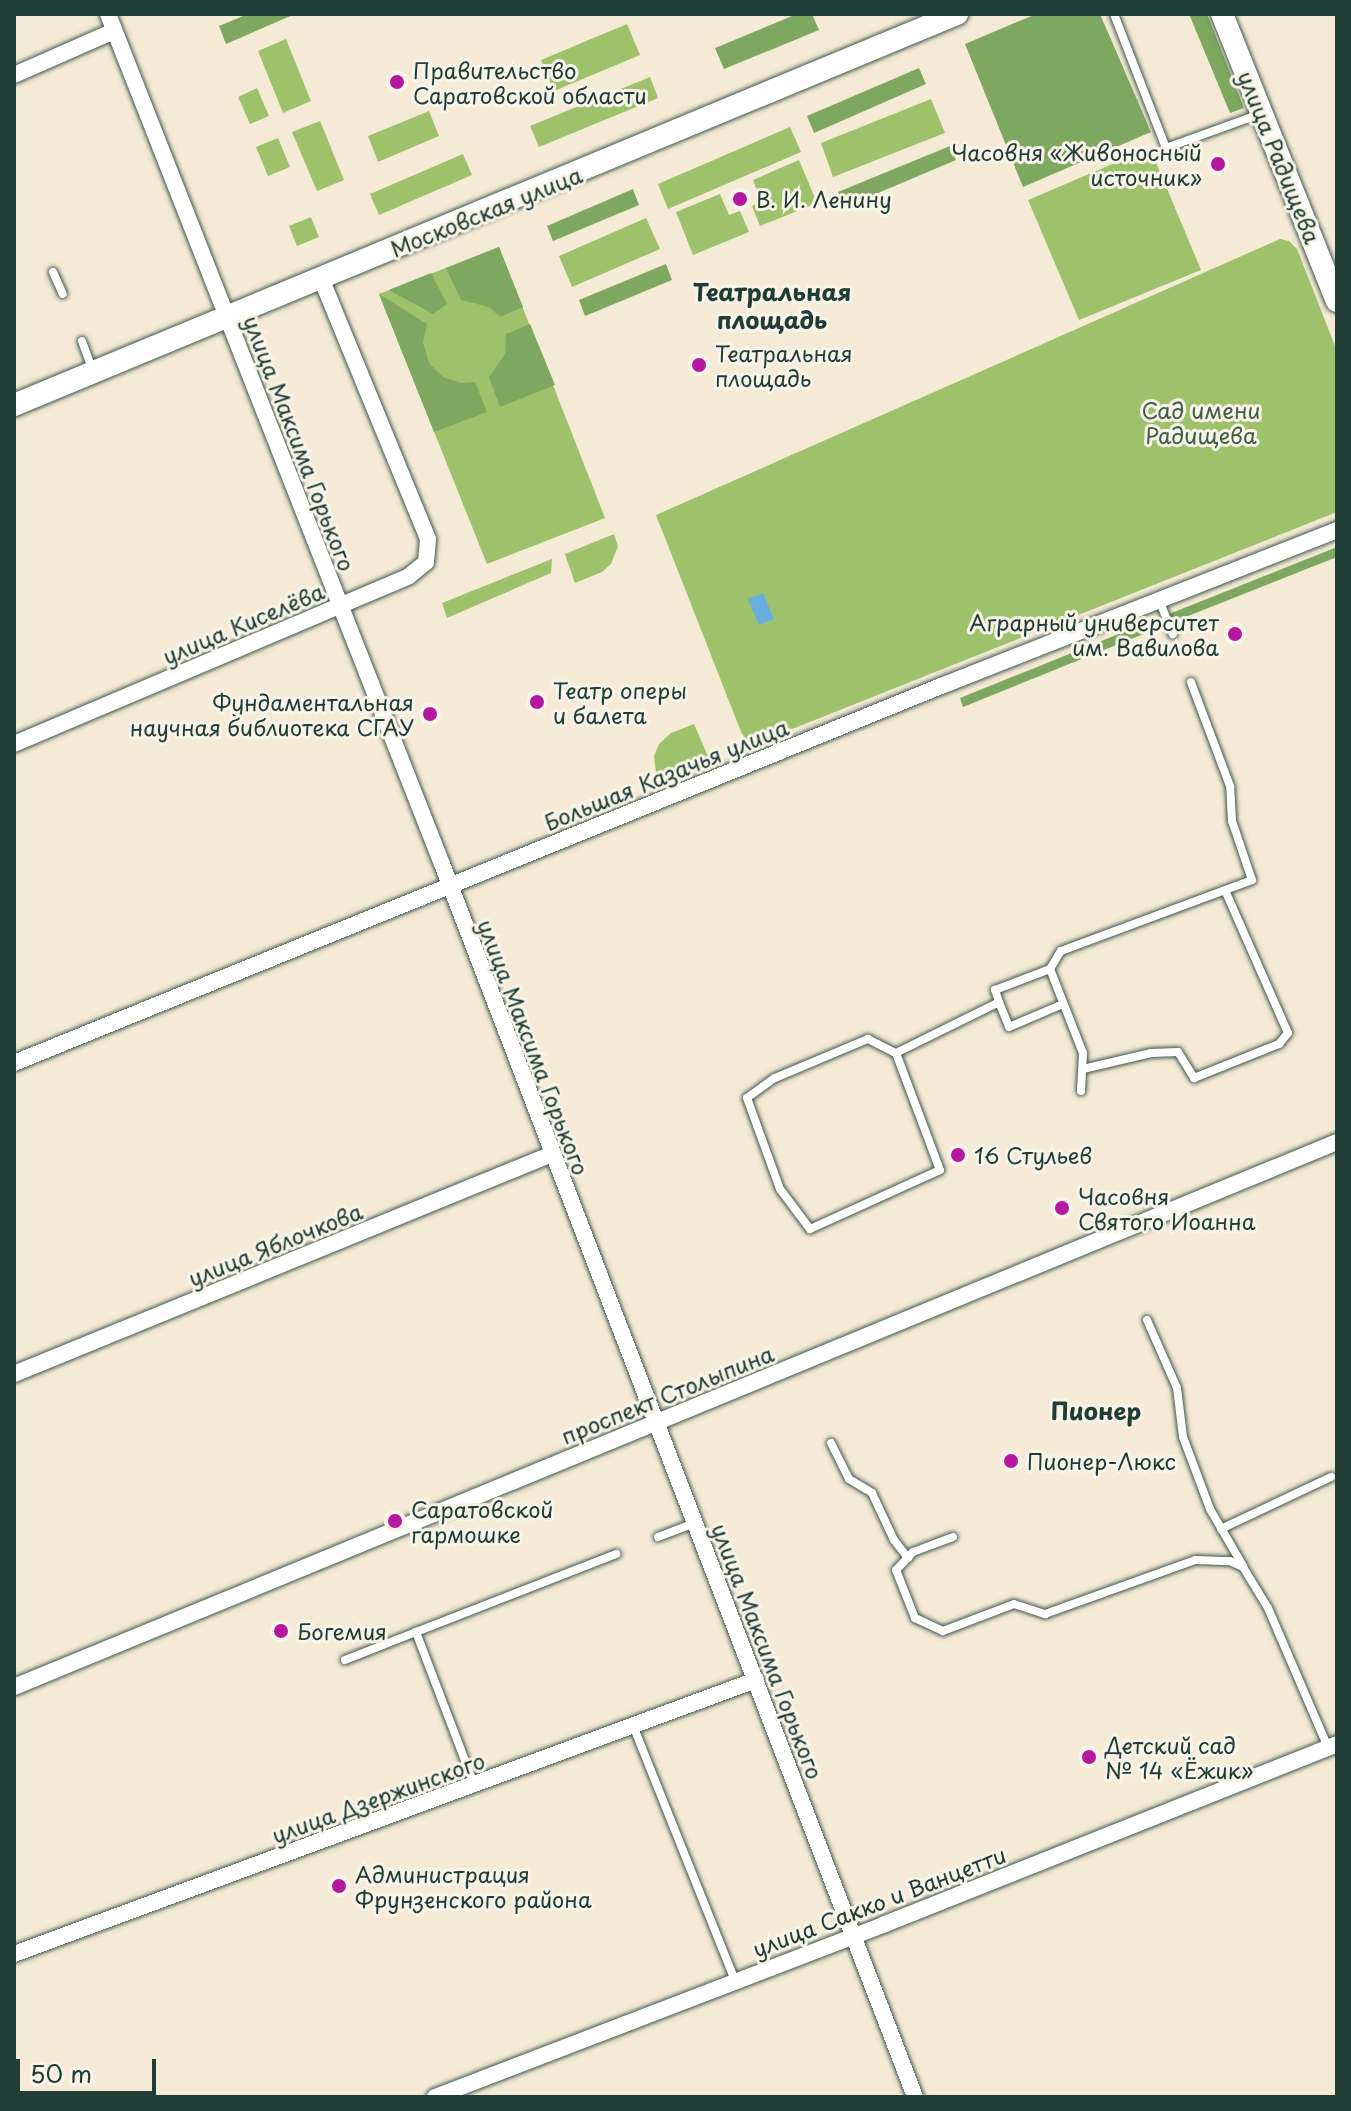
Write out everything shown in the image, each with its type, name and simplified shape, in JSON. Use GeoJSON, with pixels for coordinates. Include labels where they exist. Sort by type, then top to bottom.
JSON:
{"type":"FeatureCollection","features":[{"type":"Feature","properties":{"kind":"main road","name":"Московская улица"},"geometry":{"type":"LineString","coordinates":[[14,405],[957,14]]}},
{"type":"Feature","properties":{"kind":"main road","name":"улица Радищева"},"geometry":{"type":"LineString","coordinates":[[1222,14],[1337,301]]}},
{"type":"Feature","properties":{"kind":"street","name":"улица Максима Горького"},"geometry":{"type":"LineString","coordinates":[[108,14],[450,887],[915,2097]]}},
{"type":"Feature","properties":{"kind":"street"},"geometry":{"type":"LineString","coordinates":[[14,75],[114,31]]}},
{"type":"Feature","properties":{"kind":"street","name":"улица Киселёва"},"geometry":{"type":"LineString","coordinates":[[14,744],[409,576],[426,562],[428,539],[321,278]]}},
{"type":"Feature","properties":{"kind":"street","name":"Большая Казачья улица"},"geometry":{"type":"LineString","coordinates":[[14,1063],[1159,599],[1337,530]]}},
{"type":"Feature","properties":{"kind":"street","name":"проспект Столыпина"},"geometry":{"type":"LineString","coordinates":[[14,1687],[1337,1142]]}},
{"type":"Feature","properties":{"kind":"street","name":"улица Яблочкова"},"geometry":{"type":"LineString","coordinates":[[14,1374],[552,1154]]}},
{"type":"Feature","properties":{"kind":"street","name":"улица Дзержинского"},"geometry":{"type":"LineString","coordinates":[[14,1954],[634,1728],[756,1680]]}},
{"type":"Feature","properties":{"kind":"street","name":"улица Сакко и Ванцетти"},"geometry":{"type":"LineString","coordinates":[[435,2097],[1333,1746]]}},
{"type":"Feature","properties":{"kind":"lane"},"geometry":{"type":"LineString","coordinates":[[1114,14],[1166,148],[1262,112]]}},
{"type":"Feature","properties":{"kind":"lane"},"geometry":{"type":"LineString","coordinates":[[53,272],[63,294]]}},
{"type":"Feature","properties":{"kind":"lane"},"geometry":{"type":"LineString","coordinates":[[82,341],[94,372]]}},
{"type":"Feature","properties":{"kind":"lane"},"geometry":{"type":"LineString","coordinates":[[1159,599],[1173,634]]}},
{"type":"Feature","properties":{"kind":"lane"},"geometry":{"type":"LineString","coordinates":[[1063,1004],[1009,1027],[995,990],[1050,969],[1061,951],[1252,880],[1232,821],[1230,786],[1191,682]]}},
{"type":"Feature","properties":{"kind":"lane"},"geometry":{"type":"LineString","coordinates":[[1083,1069],[1151,1053],[1178,1052],[1194,1078],[1279,1044],[1288,1033],[1225,890]]}},
{"type":"Feature","properties":{"kind":"lane"},"geometry":{"type":"LineString","coordinates":[[1050,969],[1083,1053],[1081,1091]]}},
{"type":"Feature","properties":{"kind":"lane"},"geometry":{"type":"LineString","coordinates":[[896,1053],[999,1002]]}},
{"type":"Feature","properties":{"kind":"lane"},"geometry":{"type":"LineString","coordinates":[[868,1039],[896,1053],[940,1170],[810,1229],[780,1189],[747,1098],[775,1078],[868,1039]]}},
{"type":"Feature","properties":{"kind":"lane"},"geometry":{"type":"LineString","coordinates":[[1147,1320],[1177,1388],[1183,1437],[1210,1509],[1268,1608],[1333,1746]]}},
{"type":"Feature","properties":{"kind":"lane"},"geometry":{"type":"LineString","coordinates":[[831,1443],[849,1479],[872,1493],[894,1540],[908,1558]]}},
{"type":"Feature","properties":{"kind":"lane"},"geometry":{"type":"LineString","coordinates":[[1221,1529],[1331,1477]]}},
{"type":"Feature","properties":{"kind":"lane"},"geometry":{"type":"LineString","coordinates":[[658,1537],[695,1523]]}},
{"type":"Feature","properties":{"kind":"lane"},"geometry":{"type":"LineString","coordinates":[[953,1537],[908,1558],[896,1570],[915,1618],[943,1631],[1014,1604],[1045,1614],[1195,1560],[1230,1561],[1243,1567]]}},
{"type":"Feature","properties":{"kind":"lane"},"geometry":{"type":"LineString","coordinates":[[345,1660],[616,1554]]}},
{"type":"Feature","properties":{"kind":"lane"},"geometry":{"type":"LineString","coordinates":[[416,1632],[474,1785]]}},
{"type":"Feature","properties":{"kind":"lane"},"geometry":{"type":"LineString","coordinates":[[634,1728],[735,1980]]}},
{"type":"Feature","properties":{"kind":"green space"},"geometry":{"type":"Polygon","coordinates":[[[248,14],[295,14],[226,44],[219,26],[248,14]]]}},
{"type":"Feature","properties":{"kind":"green space"},"geometry":{"type":"Polygon","coordinates":[[[797,14],[812,14],[819,30],[724,69],[715,48],[797,14]]]}},
{"type":"Feature","properties":{"kind":"green space"},"geometry":{"type":"Polygon","coordinates":[[[1036,14],[1100,14],[1151,132],[1023,187],[965,44],[1036,14]]]}},
{"type":"Feature","properties":{"kind":"green space"},"geometry":{"type":"Polygon","coordinates":[[[1189,14],[1207,14],[1244,108],[1230,113],[1189,14]]]}},
{"type":"Feature","properties":{"kind":"green space"},"geometry":{"type":"Polygon","coordinates":[[[627,24],[640,55],[554,91],[541,60],[627,24]]]}},
{"type":"Feature","properties":{"kind":"green space"},"geometry":{"type":"Polygon","coordinates":[[[286,39],[311,101],[283,113],[258,51],[286,39]]]}},
{"type":"Feature","properties":{"kind":"green space"},"geometry":{"type":"Polygon","coordinates":[[[919,68],[926,84],[814,133],[807,116],[919,68]]]}},
{"type":"Feature","properties":{"kind":"green space"},"geometry":{"type":"Polygon","coordinates":[[[650,77],[658,98],[539,147],[530,126],[650,77]]]}},
{"type":"Feature","properties":{"kind":"green space"},"geometry":{"type":"Polygon","coordinates":[[[257,88],[269,116],[250,124],[238,97],[257,88]]]}},
{"type":"Feature","properties":{"kind":"green space"},"geometry":{"type":"Polygon","coordinates":[[[931,99],[945,133],[833,177],[821,143],[931,99]]]}},
{"type":"Feature","properties":{"kind":"green space"},"geometry":{"type":"Polygon","coordinates":[[[429,111],[439,136],[378,162],[368,136],[429,111]]]}},
{"type":"Feature","properties":{"kind":"green space"},"geometry":{"type":"Polygon","coordinates":[[[320,121],[344,180],[317,191],[292,132],[320,121]]]}},
{"type":"Feature","properties":{"kind":"green space"},"geometry":{"type":"Polygon","coordinates":[[[790,127],[801,152],[668,209],[658,184],[790,127]]]}},
{"type":"Feature","properties":{"kind":"green space"},"geometry":{"type":"Polygon","coordinates":[[[278,138],[290,167],[268,176],[256,147],[278,138]]]}},
{"type":"Feature","properties":{"kind":"green space"},"geometry":{"type":"Polygon","coordinates":[[[950,146],[956,160],[845,207],[838,192],[950,146]]]}},
{"type":"Feature","properties":{"kind":"green space"},"geometry":{"type":"Polygon","coordinates":[[[1150,148],[1201,270],[1079,320],[1028,200],[1150,148]]]}},
{"type":"Feature","properties":{"kind":"green space"},"geometry":{"type":"Polygon","coordinates":[[[463,154],[472,175],[379,215],[370,194],[463,154]]]}},
{"type":"Feature","properties":{"kind":"green space"},"geometry":{"type":"Polygon","coordinates":[[[799,160],[817,203],[760,226],[752,206],[761,201],[753,180],[799,160]]]}},
{"type":"Feature","properties":{"kind":"green space"},"geometry":{"type":"Polygon","coordinates":[[[633,189],[639,205],[553,241],[547,226],[633,189]]]}},
{"type":"Feature","properties":{"kind":"green space"},"geometry":{"type":"Polygon","coordinates":[[[720,194],[729,215],[740,211],[749,232],[693,255],[676,212],[720,194]]]}},
{"type":"Feature","properties":{"kind":"green space"},"geometry":{"type":"Polygon","coordinates":[[[311,217],[319,237],[297,246],[289,226],[311,217]]]}},
{"type":"Feature","properties":{"kind":"green space"},"geometry":{"type":"Polygon","coordinates":[[[646,218],[660,249],[572,287],[559,256],[646,218]]]}},
{"type":"Feature","properties":{"kind":"green space","name":"Сад имени Радищева"},"geometry":{"type":"Polygon","coordinates":[[[1280,239],[1289,241],[1297,249],[1337,351],[1337,512],[747,747],[656,515],[1280,239]]]}},
{"type":"Feature","properties":{"kind":"green space"},"geometry":{"type":"Polygon","coordinates":[[[499,247],[605,518],[487,564],[379,294],[499,247]]]}},
{"type":"Feature","properties":{"kind":"green space"},"geometry":{"type":"Polygon","coordinates":[[[499,247],[523,307],[500,317],[489,307],[461,300],[446,268],[499,247]]]}},
{"type":"Feature","properties":{"kind":"green space"},"geometry":{"type":"Polygon","coordinates":[[[666,264],[672,280],[585,316],[579,300],[666,264]]]}},
{"type":"Feature","properties":{"kind":"green space"},"geometry":{"type":"Polygon","coordinates":[[[431,273],[447,304],[433,314],[389,290],[431,273]]]}},
{"type":"Feature","properties":{"kind":"green space"},"geometry":{"type":"Polygon","coordinates":[[[379,294],[427,324],[423,342],[429,363],[443,377],[461,383],[475,382],[487,412],[434,432],[379,294]]]}},
{"type":"Feature","properties":{"kind":"green space"},"geometry":{"type":"Polygon","coordinates":[[[530,324],[555,385],[500,407],[489,377],[505,354],[506,334],[530,324]]]}},
{"type":"Feature","properties":{"kind":"green space"},"geometry":{"type":"Polygon","coordinates":[[[614,534],[618,546],[611,564],[602,572],[575,583],[565,554],[614,534]]]}},
{"type":"Feature","properties":{"kind":"green space"},"geometry":{"type":"Polygon","coordinates":[[[1337,547],[1337,557],[1173,622],[1169,614],[1337,547]]]}},
{"type":"Feature","properties":{"kind":"green space"},"geometry":{"type":"Polygon","coordinates":[[[552,559],[551,573],[447,618],[442,603],[552,559]]]}},
{"type":"Feature","properties":{"kind":"green space"},"geometry":{"type":"Polygon","coordinates":[[[1163,616],[1166,625],[963,707],[960,698],[1163,616]]]}},
{"type":"Feature","properties":{"kind":"green space"},"geometry":{"type":"Polygon","coordinates":[[[694,724],[710,761],[657,782],[654,756],[659,744],[671,733],[694,724]]]}},
{"type":"Feature","properties":{"kind":"water"},"geometry":{"type":"Polygon","coordinates":[[[763,593],[774,619],[759,625],[748,599],[763,593]]]}},
{"type":"Feature","properties":{"kind":"place","name":"Правительство Саратовской области"},"geometry":{"type":"Point","coordinates":[397,82]}},
{"type":"Feature","properties":{"kind":"place","name":"Часовня «Живоносный источник»"},"geometry":{"type":"Point","coordinates":[1218,164]}},
{"type":"Feature","properties":{"kind":"place","name":"В. И. Ленину"},"geometry":{"type":"Point","coordinates":[740,199]}},
{"type":"Feature","properties":{"kind":"place","name":"Театральная площадь"},"geometry":{"type":"Point","coordinates":[699,365]}},
{"type":"Feature","properties":{"kind":"place","name":"Аграрный университет им. Вавилова"},"geometry":{"type":"Point","coordinates":[1235,634]}},
{"type":"Feature","properties":{"kind":"place","name":"Театр оперы и балета"},"geometry":{"type":"Point","coordinates":[537,702]}},
{"type":"Feature","properties":{"kind":"place","name":"Фундаментальная научная библиотека СГАУ"},"geometry":{"type":"Point","coordinates":[430,714]}},
{"type":"Feature","properties":{"kind":"place","name":"16 Стульев"},"geometry":{"type":"Point","coordinates":[958,1155]}},
{"type":"Feature","properties":{"kind":"place","name":"Часовня Святого Иоанна"},"geometry":{"type":"Point","coordinates":[1062,1208]}},
{"type":"Feature","properties":{"kind":"place","name":"Пионер-Люкс"},"geometry":{"type":"Point","coordinates":[1011,1461]}},
{"type":"Feature","properties":{"kind":"place","name":"Саратовской гармошке"},"geometry":{"type":"Point","coordinates":[395,1521]}},
{"type":"Feature","properties":{"kind":"place","name":"Богемия"},"geometry":{"type":"Point","coordinates":[281,1631]}},
{"type":"Feature","properties":{"kind":"place","name":"Детский сад № 14 «Ёжик»"},"geometry":{"type":"Point","coordinates":[1089,1757]}},
{"type":"Feature","properties":{"kind":"place","name":"Администрация Фрунзенского района"},"geometry":{"type":"Point","coordinates":[339,1886]}},
{"type":"Feature","properties":{"kind":"district","name":"Театральная площадь"},"geometry":{"type":"Point","coordinates":[772,306]}},
{"type":"Feature","properties":{"kind":"district","name":"Пионер"},"geometry":{"type":"Point","coordinates":[1096,1411]}}]}
